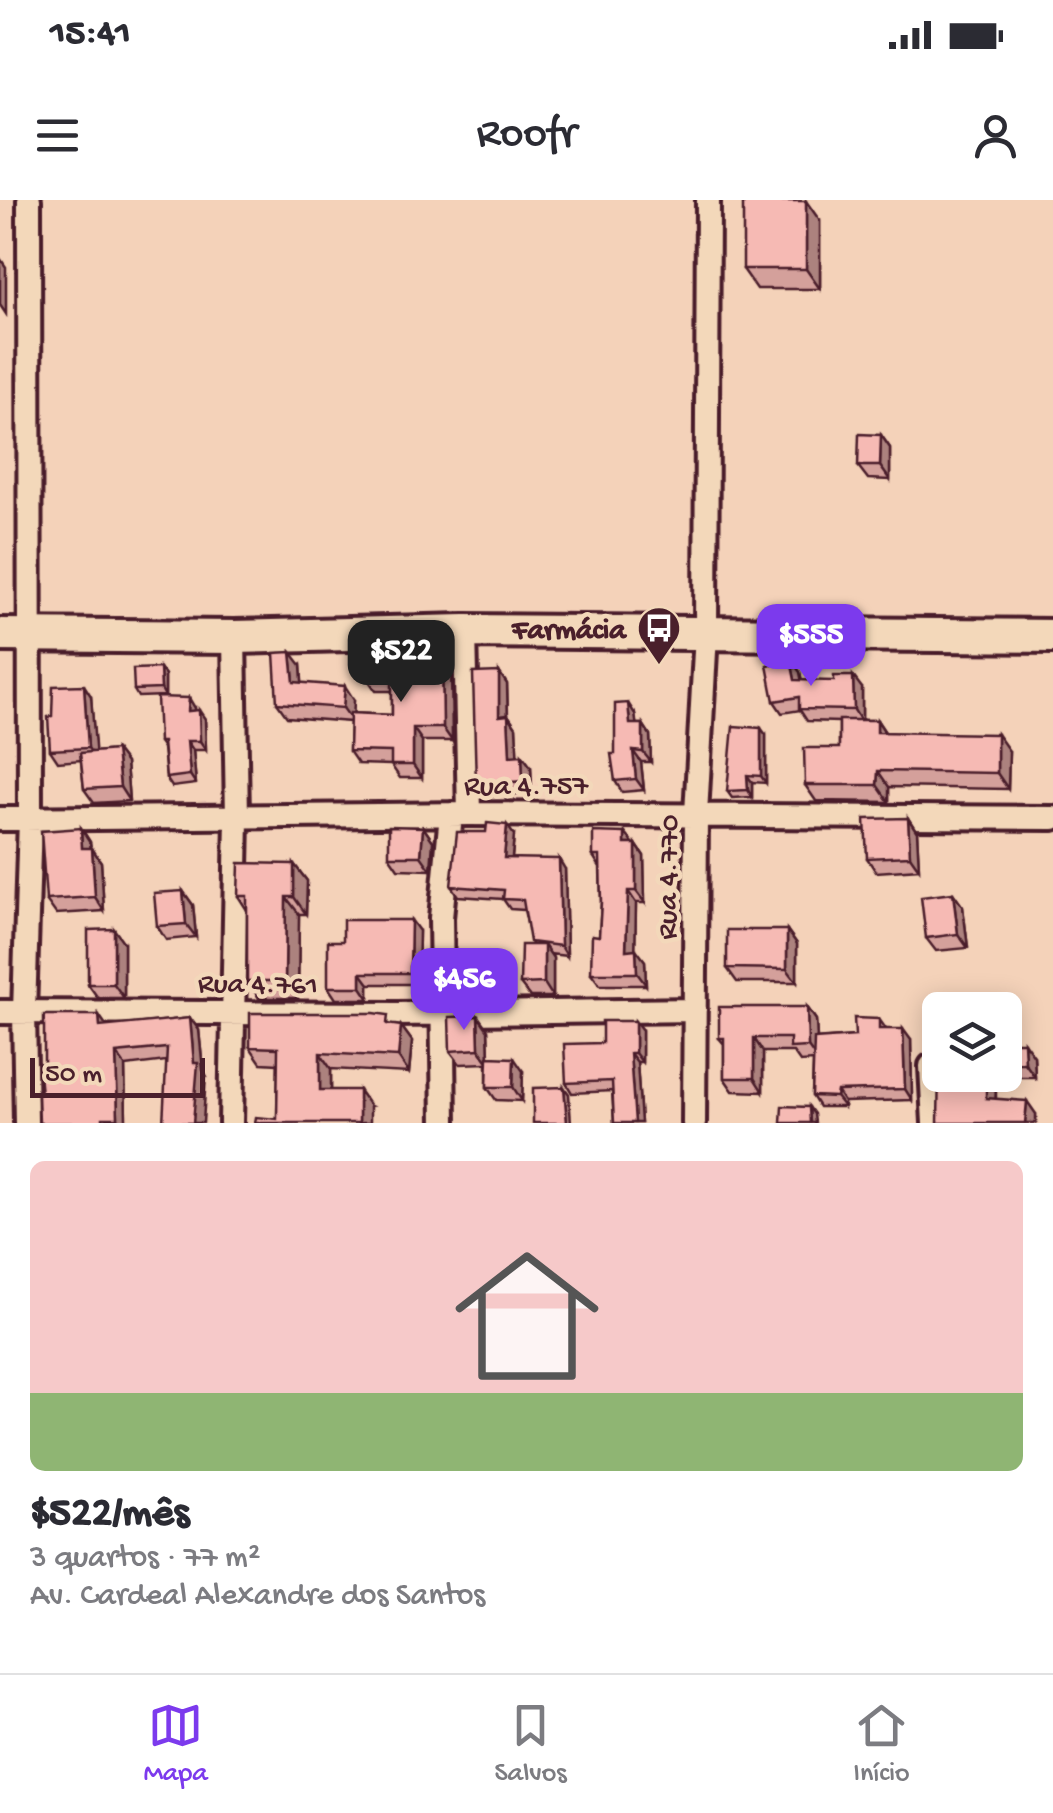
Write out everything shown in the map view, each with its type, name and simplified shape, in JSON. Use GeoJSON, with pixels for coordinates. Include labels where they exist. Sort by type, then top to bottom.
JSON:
{"type":"FeatureCollection","features":[{"type":"Feature","properties":{"kind":"main road"},"geometry":{"type":"LineString","coordinates":[[14,636],[234,637],[466,631],[1053,636]]}},
{"type":"Feature","properties":{"kind":"street"},"geometry":{"type":"LineString","coordinates":[[26,1123],[24,1012],[30,819],[14,636],[29,200]]}},
{"type":"Feature","properties":{"kind":"street","name":"Rua 4.770"},"geometry":{"type":"LineString","coordinates":[[694,1123],[696,814],[706,633],[708,200]]}},
{"type":"Feature","properties":{"kind":"street"},"geometry":{"type":"LineString","coordinates":[[444,1123],[441,918],[460,814],[466,631]]}},
{"type":"Feature","properties":{"kind":"street"},"geometry":{"type":"LineString","coordinates":[[231,1123],[237,818],[234,637]]}},
{"type":"Feature","properties":{"kind":"street","name":"Rua 4.757"},"geometry":{"type":"LineString","coordinates":[[0,819],[460,814],[1053,818]]}},
{"type":"Feature","properties":{"kind":"street","name":"Rua 4.761"},"geometry":{"type":"LineString","coordinates":[[0,1012],[443,1014],[695,1010]]}},
{"type":"Feature","properties":{"kind":"street"},"geometry":{"type":"LineString","coordinates":[[932,1092],[934,1123]]}},
{"type":"Feature","properties":{"kind":"building"},"geometry":{"type":"Polygon","coordinates":[[[743,201],[806,201],[806,269],[743,269],[743,201]]]}},
{"type":"Feature","properties":{"kind":"building"},"geometry":{"type":"Polygon","coordinates":[[[859,434],[881,435],[880,466],[858,466],[859,434]]]}},
{"type":"Feature","properties":{"kind":"building"},"geometry":{"type":"Polygon","coordinates":[[[291,652],[294,682],[345,686],[343,708],[277,703],[274,653],[291,652]]]}},
{"type":"Feature","properties":{"kind":"building"},"geometry":{"type":"Polygon","coordinates":[[[416,652],[442,657],[443,728],[413,728],[413,765],[391,765],[391,752],[349,751],[350,713],[392,715],[392,679],[367,678],[368,654],[416,652]]]}},
{"type":"Feature","properties":{"kind":"building"},"geometry":{"type":"Polygon","coordinates":[[[791,660],[795,680],[834,681],[834,676],[853,676],[854,710],[799,709],[799,697],[774,701],[767,665],[791,660]]]}},
{"type":"Feature","properties":{"kind":"building"},"geometry":{"type":"Polygon","coordinates":[[[160,668],[161,689],[134,690],[133,669],[160,668]]]}},
{"type":"Feature","properties":{"kind":"building"},"geometry":{"type":"Polygon","coordinates":[[[499,672],[499,716],[508,715],[510,756],[522,755],[523,781],[476,785],[473,673],[499,672]]]}},
{"type":"Feature","properties":{"kind":"building"},"geometry":{"type":"Polygon","coordinates":[[[84,685],[88,748],[50,750],[48,717],[52,716],[53,686],[84,685]]]}},
{"type":"Feature","properties":{"kind":"building"},"geometry":{"type":"Polygon","coordinates":[[[157,697],[189,698],[188,711],[199,710],[200,741],[187,741],[190,775],[166,778],[157,697]]]}},
{"type":"Feature","properties":{"kind":"building"},"geometry":{"type":"Polygon","coordinates":[[[628,703],[630,724],[643,724],[643,752],[633,751],[636,779],[615,781],[611,754],[615,754],[615,704],[628,703]]]}},
{"type":"Feature","properties":{"kind":"building"},"geometry":{"type":"Polygon","coordinates":[[[839,720],[877,720],[877,732],[997,734],[997,773],[878,771],[877,785],[805,785],[804,748],[839,748],[839,720]]]}},
{"type":"Feature","properties":{"kind":"building"},"geometry":{"type":"Polygon","coordinates":[[[733,726],[761,728],[761,776],[747,775],[748,790],[727,791],[733,726]]]}},
{"type":"Feature","properties":{"kind":"building"},"geometry":{"type":"Polygon","coordinates":[[[116,750],[120,787],[84,789],[80,753],[116,750]]]}},
{"type":"Feature","properties":{"kind":"building"},"geometry":{"type":"Polygon","coordinates":[[[908,818],[910,856],[867,858],[865,819],[908,818]]]}},
{"type":"Feature","properties":{"kind":"building"},"geometry":{"type":"Polygon","coordinates":[[[487,823],[507,825],[504,858],[559,859],[561,946],[530,942],[523,900],[503,899],[504,890],[451,886],[457,832],[486,832],[487,823]]]}},
{"type":"Feature","properties":{"kind":"building"},"geometry":{"type":"Polygon","coordinates":[[[389,826],[423,827],[421,856],[389,856],[389,826]]]}},
{"type":"Feature","properties":{"kind":"building"},"geometry":{"type":"Polygon","coordinates":[[[81,828],[82,848],[92,848],[95,897],[46,900],[41,831],[81,828]]]}},
{"type":"Feature","properties":{"kind":"building"},"geometry":{"type":"Polygon","coordinates":[[[593,832],[625,833],[625,844],[636,844],[636,891],[628,891],[626,950],[636,949],[637,973],[591,973],[592,935],[599,936],[601,902],[600,856],[593,856],[593,832]]]}},
{"type":"Feature","properties":{"kind":"building"},"geometry":{"type":"Polygon","coordinates":[[[239,863],[294,864],[294,897],[286,897],[285,981],[247,981],[247,896],[238,896],[239,863]]]}},
{"type":"Feature","properties":{"kind":"building"},"geometry":{"type":"Polygon","coordinates":[[[183,891],[186,924],[157,926],[154,893],[183,891]]]}},
{"type":"Feature","properties":{"kind":"building"},"geometry":{"type":"Polygon","coordinates":[[[953,893],[958,934],[926,938],[921,897],[953,893]]]}},
{"type":"Feature","properties":{"kind":"building"},"geometry":{"type":"Polygon","coordinates":[[[343,920],[411,920],[410,973],[361,973],[361,987],[328,987],[328,941],[343,941],[343,920]]]}},
{"type":"Feature","properties":{"kind":"building"},"geometry":{"type":"Polygon","coordinates":[[[114,929],[114,984],[88,984],[88,930],[114,929]]]}},
{"type":"Feature","properties":{"kind":"building"},"geometry":{"type":"Polygon","coordinates":[[[727,930],[787,930],[787,969],[727,968],[727,930]]]}},
{"type":"Feature","properties":{"kind":"building"},"geometry":{"type":"Polygon","coordinates":[[[521,945],[544,945],[544,983],[520,984],[521,945]]]}},
{"type":"Feature","properties":{"kind":"building"},"geometry":{"type":"Polygon","coordinates":[[[719,1007],[807,1007],[808,1047],[790,1048],[790,1038],[754,1038],[754,1078],[724,1078],[719,1007]]]}},
{"type":"Feature","properties":{"kind":"building"},"geometry":{"type":"Polygon","coordinates":[[[250,1013],[374,1013],[388,1015],[387,1024],[401,1026],[398,1057],[320,1053],[320,1090],[359,1090],[359,1123],[255,1123],[256,1117],[277,1119],[278,1048],[250,1047],[250,1013]]]}},
{"type":"Feature","properties":{"kind":"building"},"geometry":{"type":"Polygon","coordinates":[[[44,1015],[99,1015],[100,1027],[190,1018],[194,1063],[198,1063],[193,1123],[163,1123],[167,1048],[116,1053],[118,1118],[103,1118],[103,1123],[39,1123],[38,1064],[44,1064],[44,1015]]]}},
{"type":"Feature","properties":{"kind":"building"},"geometry":{"type":"Polygon","coordinates":[[[478,1016],[479,1049],[450,1051],[449,1017],[478,1016]]]}},
{"type":"Feature","properties":{"kind":"building"},"geometry":{"type":"Polygon","coordinates":[[[854,1018],[879,1019],[879,1029],[903,1029],[905,1089],[837,1091],[836,1097],[812,1096],[814,1039],[855,1036],[854,1018]]]}},
{"type":"Feature","properties":{"kind":"building"},"geometry":{"type":"Polygon","coordinates":[[[602,1021],[635,1021],[635,1053],[630,1053],[635,1123],[614,1123],[612,1081],[566,1083],[564,1044],[602,1043],[602,1021]]]}},
{"type":"Feature","properties":{"kind":"building"},"geometry":{"type":"Polygon","coordinates":[[[488,1057],[514,1058],[513,1087],[487,1087],[488,1057]]]}},
{"type":"Feature","properties":{"kind":"building"},"geometry":{"type":"Polygon","coordinates":[[[564,1087],[567,1123],[533,1123],[533,1088],[564,1087]]]}},
{"type":"Feature","properties":{"kind":"building"},"geometry":{"type":"Polygon","coordinates":[[[939,1092],[986,1092],[986,1098],[1027,1101],[1025,1123],[938,1123],[939,1092]]]}},
{"type":"Feature","properties":{"kind":"building"},"geometry":{"type":"Polygon","coordinates":[[[782,1106],[809,1107],[810,1123],[781,1123],[782,1106]]]}},
{"type":"Feature","properties":{"kind":"place","name":"Farmácia"},"geometry":{"type":"Point","coordinates":[659,666]}}]}
